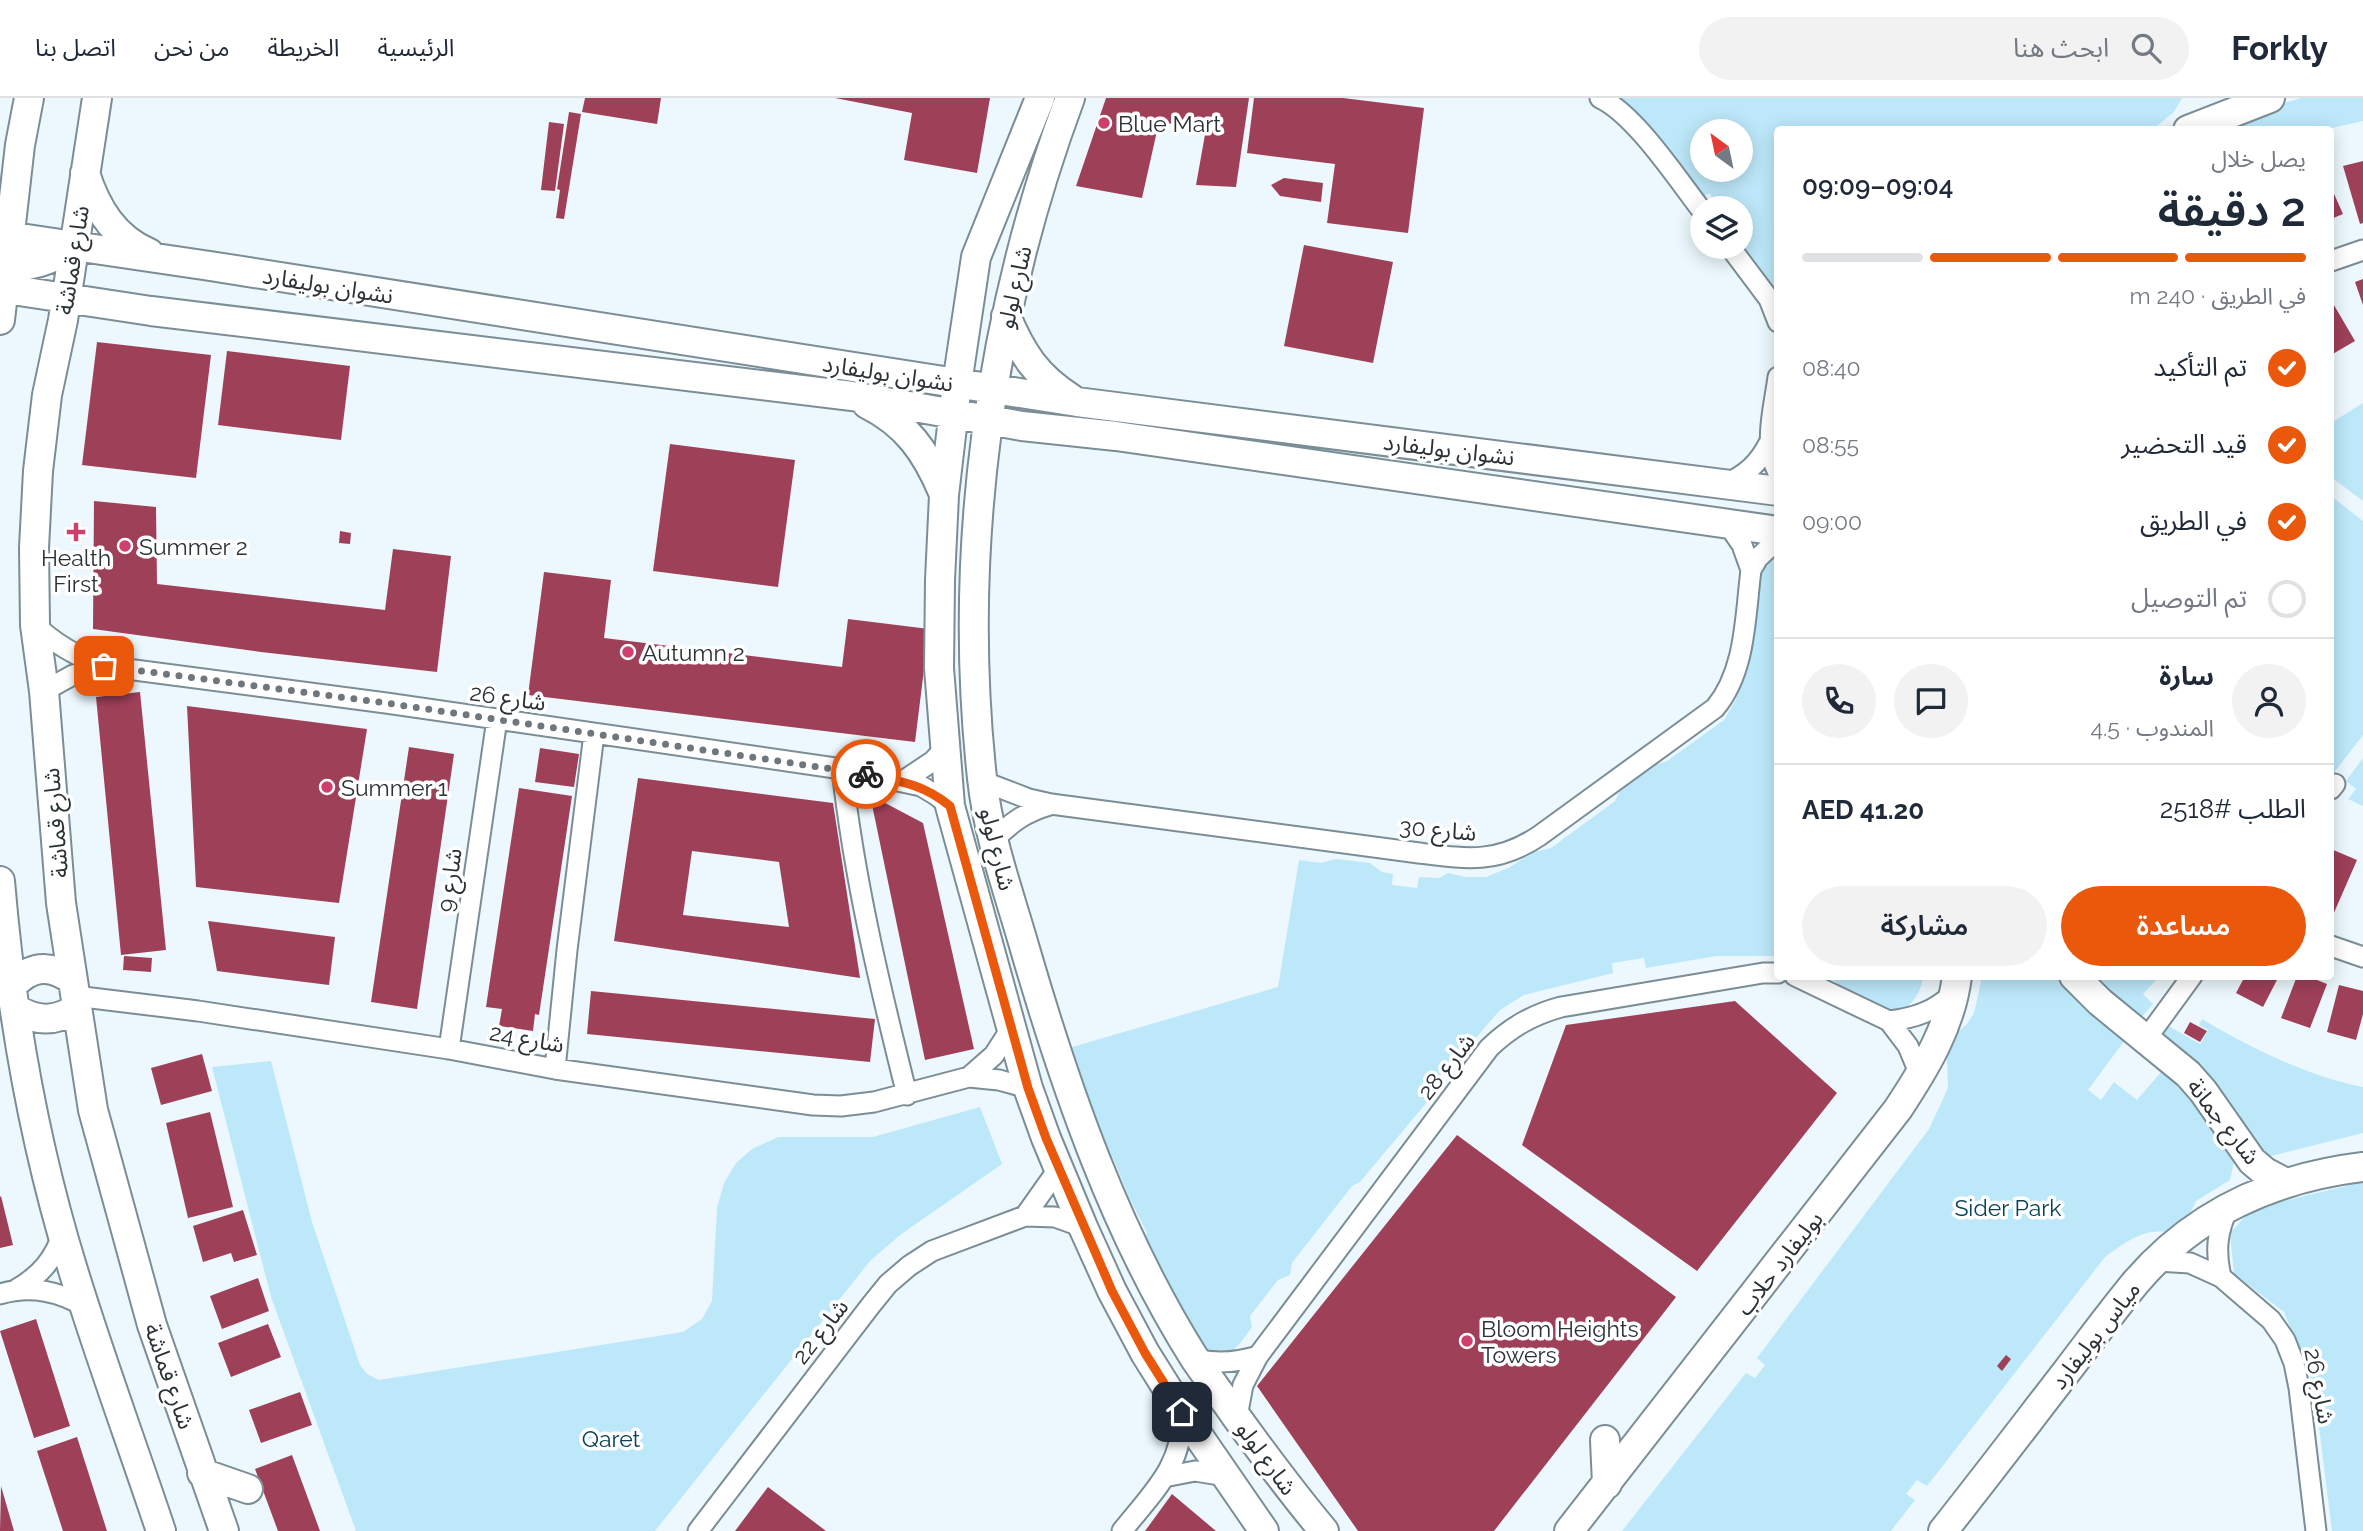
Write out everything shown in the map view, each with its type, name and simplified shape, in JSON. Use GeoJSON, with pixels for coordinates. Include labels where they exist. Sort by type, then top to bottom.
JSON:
{"type":"FeatureCollection","features":[{"type":"Feature","properties":{"kind":"street"},"geometry":{"type":"LineString","coordinates":[[0,320],[5,236],[29,98]]}},
{"type":"Feature","properties":{"kind":"street","name":"شارع قماشة"},"geometry":{"type":"LineString","coordinates":[[97,98],[75,246],[47,395],[38,471],[34,548],[35,625],[44,691],[61,903],[93,1110],[152,1325],[224,1531]]}},
{"type":"Feature","properties":{"kind":"street","name":"شارع لولو"},"geometry":{"type":"LineString","coordinates":[[1040,98],[976,257],[953,413],[944,495],[939,668],[950,806],[1028,1088],[1083,1227],[1112,1291],[1145,1353],[1264,1531]]}},
{"type":"Feature","properties":{"kind":"street","name":"شارع لولو"},"geometry":{"type":"LineString","coordinates":[[1069,98],[1041,179],[1022,247],[1006,316],[988,420],[975,559],[974,670],[982,781],[994,840],[1040,999],[1110,1195],[1154,1285],[1195,1359],[1286,1485],[1324,1531]]}},
{"type":"Feature","properties":{"kind":"street"},"geometry":{"type":"LineString","coordinates":[[1600,98],[1628,117],[1690,196]]}},
{"type":"Feature","properties":{"kind":"street"},"geometry":{"type":"LineString","coordinates":[[2189,126],[2208,98]]}},
{"type":"Feature","properties":{"kind":"street"},"geometry":{"type":"LineString","coordinates":[[2196,126],[2270,98]]}},
{"type":"Feature","properties":{"kind":"street"},"geometry":{"type":"LineString","coordinates":[[0,175],[20,145]]}},
{"type":"Feature","properties":{"kind":"street"},"geometry":{"type":"LineString","coordinates":[[85,171],[93,196],[106,219],[122,236],[161,259]]}},
{"type":"Feature","properties":{"kind":"street","name":"نشوان بوليفارد"},"geometry":{"type":"LineString","coordinates":[[5,236],[993,390],[1774,490]]}},
{"type":"Feature","properties":{"kind":"street"},"geometry":{"type":"LineString","coordinates":[[2,277],[24,266],[59,256],[75,246]]}},
{"type":"Feature","properties":{"kind":"street"},"geometry":{"type":"LineString","coordinates":[[2334,260],[2363,250]]}},
{"type":"Feature","properties":{"kind":"street"},"geometry":{"type":"LineString","coordinates":[[1739,259],[1769,299],[1774,312]]}},
{"type":"Feature","properties":{"kind":"street","name":"نشوان بوليفارد"},"geometry":{"type":"LineString","coordinates":[[2,277],[66,298],[852,396],[988,420],[1774,530]]}},
{"type":"Feature","properties":{"kind":"street"},"geometry":{"type":"LineString","coordinates":[[1006,316],[1017,342],[1032,366],[1053,387],[1077,402]]}},
{"type":"Feature","properties":{"kind":"street"},"geometry":{"type":"LineString","coordinates":[[852,396],[883,412],[909,434],[930,463],[944,495]]}},
{"type":"Feature","properties":{"kind":"street"},"geometry":{"type":"LineString","coordinates":[[1774,406],[1769,443],[1774,464]]}},
{"type":"Feature","properties":{"kind":"street"},"geometry":{"type":"LineString","coordinates":[[1725,484],[1752,468],[1769,443]]}},
{"type":"Feature","properties":{"kind":"street"},"geometry":{"type":"LineString","coordinates":[[1727,523],[1742,545],[1751,570]]}},
{"type":"Feature","properties":{"kind":"street"},"geometry":{"type":"LineString","coordinates":[[1751,570],[1758,558],[1774,543]]}},
{"type":"Feature","properties":{"kind":"street","name":"شارع 30"},"geometry":{"type":"LineString","coordinates":[[982,781],[1029,799],[1051,804],[1419,853],[1481,859],[1502,856],[1522,848],[1539,836],[1715,708],[1726,696],[1738,666],[1751,570]]}},
{"type":"Feature","properties":{"kind":"street","name":"شارع 26"},"geometry":{"type":"LineString","coordinates":[[35,625],[66,651],[104,666],[842,769],[920,786],[950,806]]}},
{"type":"Feature","properties":{"kind":"street","name":"شارع 26"},"geometry":{"type":"LineString","coordinates":[[44,691],[73,675],[104,666]]}},
{"type":"Feature","properties":{"kind":"street","name":"شارع 9"},"geometry":{"type":"LineString","coordinates":[[449,1049],[497,719]]}},
{"type":"Feature","properties":{"kind":"street"},"geometry":{"type":"LineString","coordinates":[[555,1069],[594,734]]}},
{"type":"Feature","properties":{"kind":"street"},"geometry":{"type":"LineString","coordinates":[[903,781],[926,767],[945,748]]}},
{"type":"Feature","properties":{"kind":"street"},"geometry":{"type":"LineString","coordinates":[[842,769],[849,833],[863,911],[906,1095]]}},
{"type":"Feature","properties":{"kind":"street"},"geometry":{"type":"LineString","coordinates":[[994,840],[1010,823],[1029,811],[1051,804]]}},
{"type":"Feature","properties":{"kind":"street"},"geometry":{"type":"LineString","coordinates":[[0,881],[9,993],[63,1233],[161,1531]]}},
{"type":"Feature","properties":{"kind":"street"},"geometry":{"type":"LineString","coordinates":[[2334,947],[2363,957]]}},
{"type":"Feature","properties":{"kind":"street"},"geometry":{"type":"LineString","coordinates":[[48,968],[61,971],[75,995],[66,1015],[40,1019],[27,1016],[9,993],[21,976],[33,969],[48,968]]}},
{"type":"Feature","properties":{"kind":"street","name":"شارع 28"},"geometry":{"type":"LineString","coordinates":[[1237,1417],[1243,1385],[1258,1356],[1489,1048],[1504,1034],[1522,1021],[1561,1007],[1747,975],[1774,973]]}},
{"type":"Feature","properties":{"kind":"street"},"geometry":{"type":"LineString","coordinates":[[1803,980],[1889,1021],[1908,1046],[1920,1075]]}},
{"type":"Feature","properties":{"kind":"street","name":"شارع جمانة"},"geometry":{"type":"LineString","coordinates":[[2078,980],[2099,1002],[2172,1059],[2203,1091],[2252,1161],[2284,1182]]}},
{"type":"Feature","properties":{"kind":"street"},"geometry":{"type":"LineString","coordinates":[[2141,1035],[2175,980]]}},
{"type":"Feature","properties":{"kind":"street"},"geometry":{"type":"LineString","coordinates":[[2141,1035],[2189,980]]}},
{"type":"Feature","properties":{"kind":"street"},"geometry":{"type":"LineString","coordinates":[[1889,1021],[1925,1014],[1941,1005],[1956,984]]}},
{"type":"Feature","properties":{"kind":"street","name":"بوليفارد حلاب"},"geometry":{"type":"LineString","coordinates":[[1569,1531],[1898,1109],[1920,1075],[1942,1030],[1956,984]]}},
{"type":"Feature","properties":{"kind":"street","name":"شارع 24"},"geometry":{"type":"LineString","coordinates":[[75,995],[449,1049],[555,1069],[813,1105],[841,1106],[874,1102],[969,1077],[999,1080],[1028,1088]]}},
{"type":"Feature","properties":{"kind":"street","name":"شارع 24"},"geometry":{"type":"LineString","coordinates":[[969,1077],[994,1055],[1012,1027]]}},
{"type":"Feature","properties":{"kind":"street"},"geometry":{"type":"LineString","coordinates":[[2284,1182],[2329,1171],[2363,1167]]}},
{"type":"Feature","properties":{"kind":"street"},"geometry":{"type":"LineString","coordinates":[[1025,1216],[1059,1168]]}},
{"type":"Feature","properties":{"kind":"street","name":"مياس بوليفارد"},"geometry":{"type":"LineString","coordinates":[[1943,1531],[2137,1281],[2189,1233],[2228,1208],[2284,1182]]}},
{"type":"Feature","properties":{"kind":"street"},"geometry":{"type":"LineString","coordinates":[[2221,1277],[2217,1242],[2228,1208]]}},
{"type":"Feature","properties":{"kind":"street","name":"شارع 22"},"geometry":{"type":"LineString","coordinates":[[698,1531],[888,1284],[909,1266],[932,1251],[1025,1216],[1055,1217],[1083,1227]]}},
{"type":"Feature","properties":{"kind":"street"},"geometry":{"type":"LineString","coordinates":[[8,1291],[33,1280],[47,1267],[57,1251],[63,1233]]}},
{"type":"Feature","properties":{"kind":"street","name":"شارع 26"},"geometry":{"type":"LineString","coordinates":[[2157,1261],[2190,1263],[2221,1277],[2271,1320],[2285,1340],[2294,1363],[2316,1531]]}},
{"type":"Feature","properties":{"kind":"street"},"geometry":{"type":"LineString","coordinates":[[8,1291],[35,1289],[53,1292],[86,1307]]}},
{"type":"Feature","properties":{"kind":"street"},"geometry":{"type":"LineString","coordinates":[[1195,1359],[1227,1363],[1258,1356]]}},
{"type":"Feature","properties":{"kind":"street"},"geometry":{"type":"LineString","coordinates":[[1122,1531],[1174,1462],[1183,1430],[1182,1412]]}},
{"type":"Feature","properties":{"kind":"street"},"geometry":{"type":"LineString","coordinates":[[1605,1440],[1607,1484]]}},
{"type":"Feature","properties":{"kind":"street"},"geometry":{"type":"LineString","coordinates":[[1164,1477],[1195,1471],[1226,1476]]}},
{"type":"Feature","properties":{"kind":"street"},"geometry":{"type":"LineString","coordinates":[[202,1473],[248,1489]]}},
{"type":"Feature","properties":{"kind":"green space"},"geometry":{"type":"Polygon","coordinates":[[[1610,98],[2182,98],[2174,112],[2157,126],[1774,126],[1774,292],[1748,259],[1753,259],[1753,196],[1711,196],[1709,193],[1705,196],[1691,196],[1610,98]]]}},
{"type":"Feature","properties":{"kind":"green space"},"geometry":{"type":"Polygon","coordinates":[[[2301,98],[2363,98],[2363,121],[2334,128],[2234,126],[2278,105],[2301,98]]]}},
{"type":"Feature","properties":{"kind":"green space"},"geometry":{"type":"Polygon","coordinates":[[[2363,403],[2363,501],[2334,479],[2334,421],[2363,403]]]}},
{"type":"Feature","properties":{"kind":"green space"},"geometry":{"type":"Polygon","coordinates":[[[2334,498],[2363,521],[2363,735],[2334,773],[2334,498]]]}},
{"type":"Feature","properties":{"kind":"green space"},"geometry":{"type":"Polygon","coordinates":[[[1774,554],[1774,956],[1716,956],[1646,968],[1644,958],[1612,963],[1613,973],[1524,995],[1500,1010],[1475,1039],[1466,1043],[1434,1085],[1433,1095],[1360,1182],[1352,1186],[1292,1263],[1290,1275],[1278,1280],[1250,1316],[1252,1327],[1242,1341],[1227,1353],[1203,1356],[1139,1249],[1147,1233],[1113,1158],[1104,1156],[1062,1050],[1278,987],[1299,860],[1321,863],[1336,859],[1370,863],[1382,872],[1393,874],[1392,885],[1417,888],[1419,877],[1439,878],[1448,873],[1486,877],[1508,868],[1534,852],[1551,848],[1615,801],[1622,786],[1652,766],[1667,761],[1724,720],[1742,681],[1753,612],[1753,574],[1774,554]]]}},
{"type":"Feature","properties":{"kind":"green space"},"geometry":{"type":"Polygon","coordinates":[[[2363,758],[2363,806],[2348,799],[2356,789],[2346,781],[2363,758]]]}},
{"type":"Feature","properties":{"kind":"green space"},"geometry":{"type":"Polygon","coordinates":[[[1834,980],[1922,980],[1912,1002],[1895,1012],[1874,1010],[1834,980]]]}},
{"type":"Feature","properties":{"kind":"green space","name":"Sider Park"},"geometry":{"type":"Polygon","coordinates":[[[1981,980],[2063,980],[2125,1040],[2088,1090],[2101,1100],[2114,1082],[2137,1100],[2161,1072],[2193,1102],[2235,1158],[2230,1180],[2196,1201],[2189,1216],[2165,1232],[2141,1235],[2105,1257],[1927,1486],[1917,1480],[1906,1494],[1915,1500],[1891,1531],[1622,1531],[1746,1373],[1755,1378],[1765,1365],[1757,1358],[1929,1129],[1948,1088],[1947,1059],[1958,1032],[1974,1013],[1981,980]]]}},
{"type":"Feature","properties":{"kind":"green space"},"geometry":{"type":"Polygon","coordinates":[[[2099,980],[2156,980],[2143,994],[2153,1004],[2141,1018],[2130,1012],[2099,980]]]}},
{"type":"Feature","properties":{"kind":"green space"},"geometry":{"type":"Polygon","coordinates":[[[2202,1019],[2280,1060],[2321,1076],[2363,1087],[2363,1133],[2267,1157],[2160,1037],[2165,1024],[2200,1044],[2208,1030],[2199,1025],[2202,1019]]]}},
{"type":"Feature","properties":{"kind":"green space","name":"Qaret"},"geometry":{"type":"Polygon","coordinates":[[[271,1061],[312,1222],[360,1365],[367,1374],[379,1380],[683,1332],[702,1319],[712,1301],[717,1208],[724,1183],[736,1163],[752,1149],[778,1137],[873,1137],[980,1107],[1002,1164],[900,1235],[870,1261],[655,1531],[356,1531],[271,1297],[212,1067],[271,1061]]]}},
{"type":"Feature","properties":{"kind":"green space"},"geometry":{"type":"Polygon","coordinates":[[[2363,1182],[2363,1531],[2332,1531],[2314,1387],[2284,1312],[2234,1274],[2230,1233],[2253,1208],[2363,1182]]]}},
{"type":"Feature","properties":{"kind":"building"},"geometry":{"type":"Polygon","coordinates":[[[585,98],[661,98],[657,124],[582,112],[585,98]]]}},
{"type":"Feature","properties":{"kind":"building"},"geometry":{"type":"Polygon","coordinates":[[[835,98],[990,98],[977,173],[904,160],[912,113],[835,98]]]}},
{"type":"Feature","properties":{"kind":"building"},"geometry":{"type":"Polygon","coordinates":[[[1106,98],[1249,98],[1236,187],[1196,185],[1206,129],[1159,122],[1142,198],[1076,186],[1106,98]]]}},
{"type":"Feature","properties":{"kind":"building"},"geometry":{"type":"Polygon","coordinates":[[[1254,98],[1343,98],[1424,108],[1408,233],[1327,223],[1335,164],[1247,153],[1254,98]]]}},
{"type":"Feature","properties":{"kind":"building"},"geometry":{"type":"Polygon","coordinates":[[[569,112],[581,114],[564,219],[556,218],[560,190],[557,189],[569,112]]]}},
{"type":"Feature","properties":{"kind":"building"},"geometry":{"type":"Polygon","coordinates":[[[549,122],[564,124],[555,191],[541,190],[549,122]]]}},
{"type":"Feature","properties":{"kind":"building"},"geometry":{"type":"Polygon","coordinates":[[[2363,161],[2363,223],[2360,224],[2343,166],[2363,161]]]}},
{"type":"Feature","properties":{"kind":"building"},"geometry":{"type":"Polygon","coordinates":[[[1284,178],[1323,183],[1321,202],[1280,196],[1271,185],[1284,178]]]}},
{"type":"Feature","properties":{"kind":"building"},"geometry":{"type":"Polygon","coordinates":[[[2334,194],[2343,214],[2334,218],[2334,194]]]}},
{"type":"Feature","properties":{"kind":"building"},"geometry":{"type":"Polygon","coordinates":[[[1304,245],[1393,262],[1373,363],[1284,346],[1304,245]]]}},
{"type":"Feature","properties":{"kind":"building"},"geometry":{"type":"Polygon","coordinates":[[[2363,279],[2363,305],[2355,282],[2363,279]]]}},
{"type":"Feature","properties":{"kind":"building"},"geometry":{"type":"Polygon","coordinates":[[[2334,305],[2355,341],[2334,353],[2334,305]]]}},
{"type":"Feature","properties":{"kind":"building"},"geometry":{"type":"Polygon","coordinates":[[[97,342],[211,355],[196,478],[82,465],[97,342]]]}},
{"type":"Feature","properties":{"kind":"building"},"geometry":{"type":"Polygon","coordinates":[[[227,351],[350,366],[341,440],[218,425],[227,351]]]}},
{"type":"Feature","properties":{"kind":"building"},"geometry":{"type":"Polygon","coordinates":[[[670,444],[795,460],[778,587],[653,571],[670,444]]]}},
{"type":"Feature","properties":{"kind":"building"},"geometry":{"type":"Polygon","coordinates":[[[94,501],[156,507],[157,584],[385,610],[393,549],[451,556],[437,672],[93,629],[94,501]]]}},
{"type":"Feature","properties":{"kind":"building"},"geometry":{"type":"Polygon","coordinates":[[[340,531],[351,533],[350,544],[339,543],[340,531]]]}},
{"type":"Feature","properties":{"kind":"building","name":"Autumn 2"},"geometry":{"type":"Polygon","coordinates":[[[544,572],[611,580],[604,638],[842,667],[848,619],[929,629],[915,742],[528,695],[544,572]]]}},
{"type":"Feature","properties":{"kind":"building"},"geometry":{"type":"Polygon","coordinates":[[[140,692],[166,950],[121,955],[96,697],[140,692]]]}},
{"type":"Feature","properties":{"kind":"building","name":"Summer 1"},"geometry":{"type":"Polygon","coordinates":[[[187,706],[367,729],[339,903],[196,887],[187,706]]]}},
{"type":"Feature","properties":{"kind":"building"},"geometry":{"type":"Polygon","coordinates":[[[409,747],[454,754],[417,1009],[371,1002],[409,747]]]}},
{"type":"Feature","properties":{"kind":"building"},"geometry":{"type":"Polygon","coordinates":[[[540,748],[579,754],[574,787],[535,782],[540,748]]]}},
{"type":"Feature","properties":{"kind":"building"},"geometry":{"type":"Polygon","coordinates":[[[638,778],[833,803],[860,978],[614,941],[638,778]],[[692,851],[683,915],[789,927],[779,862],[692,851]]]}},
{"type":"Feature","properties":{"kind":"building"},"geometry":{"type":"Polygon","coordinates":[[[519,788],[572,796],[539,1015],[535,1014],[533,1031],[499,1026],[502,1009],[486,1007],[519,788]]]}},
{"type":"Feature","properties":{"kind":"building"},"geometry":{"type":"Polygon","coordinates":[[[870,795],[923,823],[974,1049],[925,1060],[870,795]]]}},
{"type":"Feature","properties":{"kind":"building"},"geometry":{"type":"Polygon","coordinates":[[[2334,850],[2357,860],[2334,913],[2334,850]]]}},
{"type":"Feature","properties":{"kind":"building"},"geometry":{"type":"Polygon","coordinates":[[[208,921],[335,937],[329,985],[217,971],[208,921]]]}},
{"type":"Feature","properties":{"kind":"building"},"geometry":{"type":"Polygon","coordinates":[[[124,956],[152,958],[151,972],[123,970],[124,956]]]}},
{"type":"Feature","properties":{"kind":"building"},"geometry":{"type":"Polygon","coordinates":[[[2243,980],[2277,980],[2263,1007],[2236,993],[2243,980]]]}},
{"type":"Feature","properties":{"kind":"building"},"geometry":{"type":"Polygon","coordinates":[[[2295,980],[2317,980],[2327,984],[2310,1028],[2281,1018],[2295,980]]]}},
{"type":"Feature","properties":{"kind":"building"},"geometry":{"type":"Polygon","coordinates":[[[2339,985],[2363,991],[2363,1014],[2356,1040],[2327,1032],[2339,985]]]}},
{"type":"Feature","properties":{"kind":"building"},"geometry":{"type":"Polygon","coordinates":[[[591,991],[875,1019],[870,1062],[587,1034],[591,991]]]}},
{"type":"Feature","properties":{"kind":"building"},"geometry":{"type":"Polygon","coordinates":[[[1735,1001],[1837,1093],[1697,1271],[1522,1145],[1566,1025],[1735,1001]]]}},
{"type":"Feature","properties":{"kind":"building"},"geometry":{"type":"Polygon","coordinates":[[[2190,1022],[2207,1031],[2200,1042],[2184,1033],[2190,1022]]]}},
{"type":"Feature","properties":{"kind":"building"},"geometry":{"type":"Polygon","coordinates":[[[202,1054],[212,1091],[161,1105],[151,1068],[202,1054]]]}},
{"type":"Feature","properties":{"kind":"building"},"geometry":{"type":"Polygon","coordinates":[[[210,1112],[233,1207],[188,1218],[166,1123],[210,1112]]]}},
{"type":"Feature","properties":{"kind":"building","name":"Bloom Heights Towers"},"geometry":{"type":"Polygon","coordinates":[[[1457,1135],[1676,1297],[1494,1531],[1358,1531],[1257,1386],[1457,1135]]]}},
{"type":"Feature","properties":{"kind":"building"},"geometry":{"type":"Polygon","coordinates":[[[0,1197],[13,1245],[0,1248],[0,1197]]]}},
{"type":"Feature","properties":{"kind":"building"},"geometry":{"type":"Polygon","coordinates":[[[243,1210],[257,1255],[234,1262],[231,1253],[203,1262],[193,1226],[243,1210]]]}},
{"type":"Feature","properties":{"kind":"building"},"geometry":{"type":"Polygon","coordinates":[[[258,1278],[269,1311],[222,1329],[210,1296],[258,1278]]]}},
{"type":"Feature","properties":{"kind":"building"},"geometry":{"type":"Polygon","coordinates":[[[36,1319],[70,1426],[34,1438],[0,1331],[36,1319]]]}},
{"type":"Feature","properties":{"kind":"building"},"geometry":{"type":"Polygon","coordinates":[[[268,1324],[281,1357],[231,1377],[218,1343],[268,1324]]]}},
{"type":"Feature","properties":{"kind":"building"},"geometry":{"type":"Polygon","coordinates":[[[2006,1355],[2011,1359],[2002,1371],[1997,1366],[2006,1355]]]}},
{"type":"Feature","properties":{"kind":"building"},"geometry":{"type":"Polygon","coordinates":[[[300,1392],[312,1425],[261,1443],[249,1410],[300,1392]]]}},
{"type":"Feature","properties":{"kind":"building"},"geometry":{"type":"Polygon","coordinates":[[[77,1437],[107,1531],[63,1531],[37,1451],[77,1437]]]}},
{"type":"Feature","properties":{"kind":"building"},"geometry":{"type":"Polygon","coordinates":[[[292,1455],[320,1531],[278,1531],[255,1469],[292,1455]]]}},
{"type":"Feature","properties":{"kind":"building"},"geometry":{"type":"Polygon","coordinates":[[[1,1486],[14,1531],[0,1531],[1,1486]]]}},
{"type":"Feature","properties":{"kind":"building"},"geometry":{"type":"Polygon","coordinates":[[[768,1487],[826,1531],[735,1531],[768,1487]]]}},
{"type":"Feature","properties":{"kind":"building"},"geometry":{"type":"Polygon","coordinates":[[[1172,1494],[1216,1531],[1145,1531],[1172,1494]]]}},
{"type":"Feature","properties":{"kind":"way so far"},"geometry":{"type":"LineString","coordinates":[[104,666],[386,703],[866,774]]}},
{"type":"Feature","properties":{"kind":"place","name":"Blue Mart"},"geometry":{"type":"Point","coordinates":[1104,123]}},
{"type":"Feature","properties":{"kind":"place","name":"Health First"},"geometry":{"type":"Point","coordinates":[76,532]}},
{"type":"Feature","properties":{"kind":"place","name":"Summer 2"},"geometry":{"type":"Point","coordinates":[125,546]}},
{"type":"Feature","properties":{"kind":"place","name":"Autumn 2"},"geometry":{"type":"Point","coordinates":[628,652]}},
{"type":"Feature","properties":{"kind":"place","name":"Summer 1"},"geometry":{"type":"Point","coordinates":[327,787]}},
{"type":"Feature","properties":{"kind":"place","name":"Bloom Heights Towers"},"geometry":{"type":"Point","coordinates":[1467,1341]}},
{"type":"Feature","properties":{"kind":"route"},"geometry":{"type":"LineString","coordinates":[[866,774],[920,786],[950,806],[1028,1088],[1046,1138],[1112,1291],[1145,1353],[1182,1412]]}}]}
